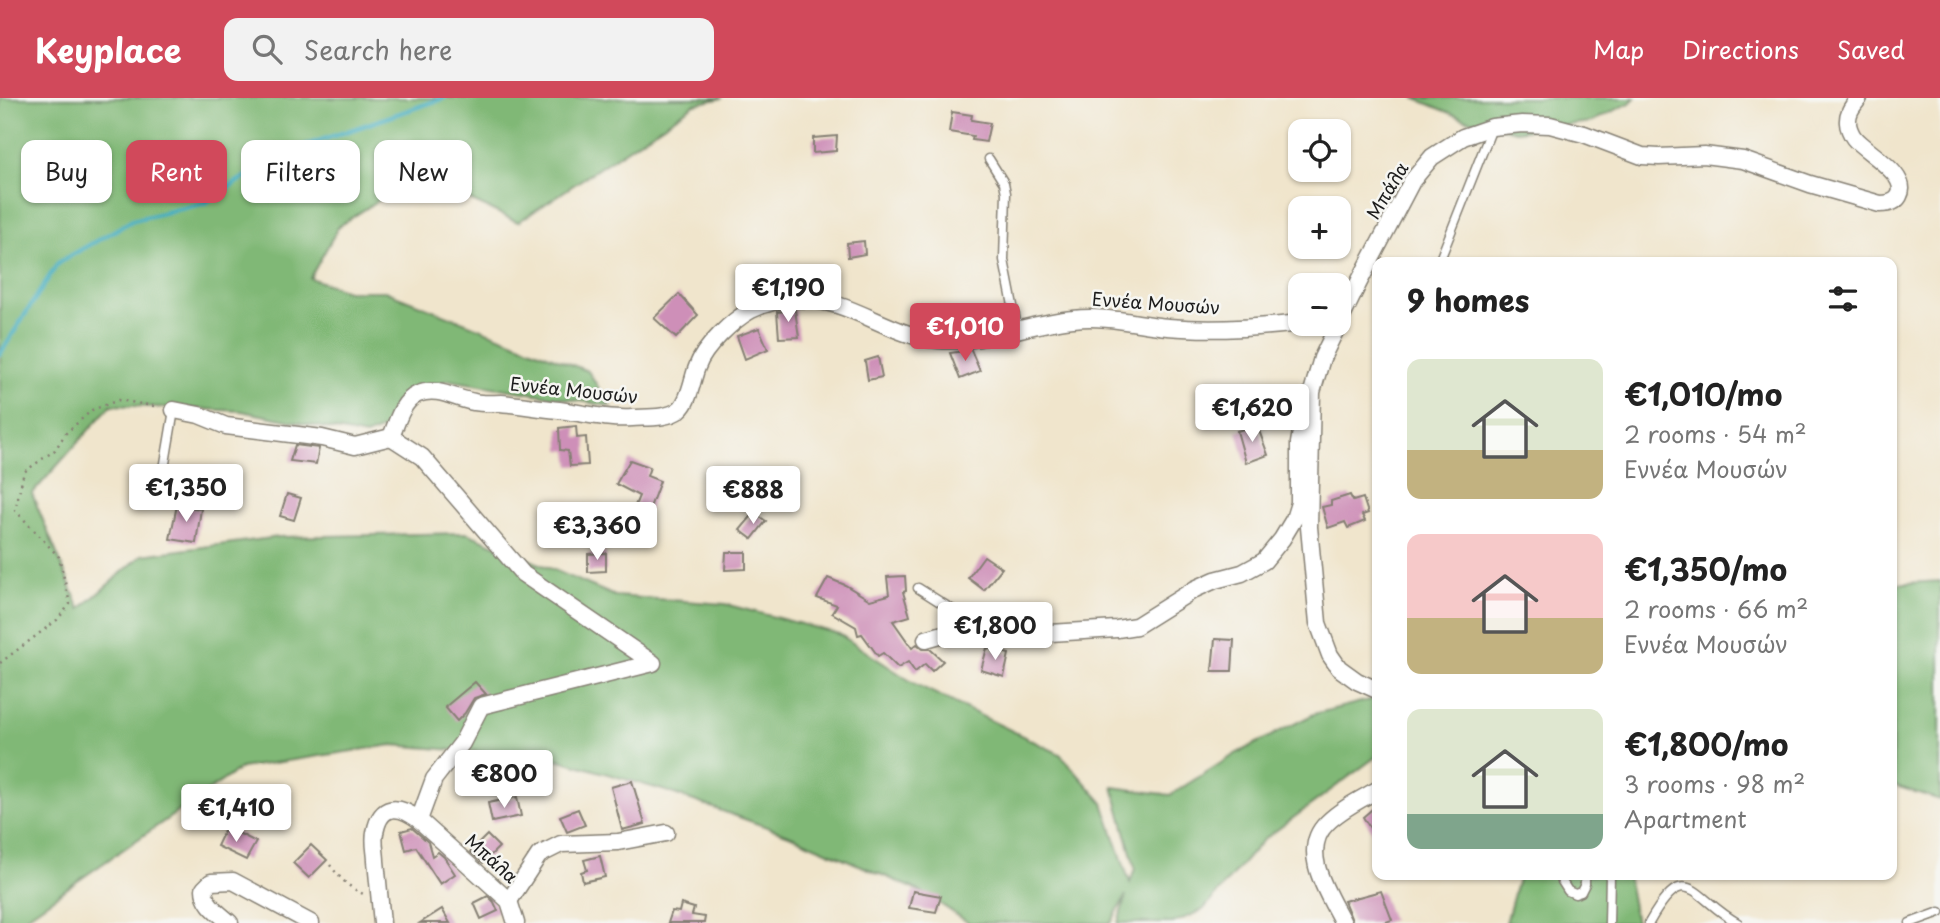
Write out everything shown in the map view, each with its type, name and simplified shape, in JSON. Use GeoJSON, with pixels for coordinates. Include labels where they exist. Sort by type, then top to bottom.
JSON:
{"type":"FeatureCollection","features":[{"type":"Feature","properties":{"kind":"street","name":"Μπάλα"},"geometry":{"type":"LineString","coordinates":[[1372,257],[1412,181],[1432,157],[1463,136],[1492,127],[1550,125],[1584,134],[1642,156],[1704,155],[1743,160],[1810,184],[1880,204],[1890,203],[1898,197],[1901,188],[1898,180],[1888,166],[1855,139],[1847,125],[1849,111],[1859,98]]}},
{"type":"Feature","properties":{"kind":"street","name":"Μπάλα"},"geometry":{"type":"LineString","coordinates":[[1351,297],[1372,257]]}},
{"type":"Feature","properties":{"kind":"street","name":"Εννέα Μουσών"},"geometry":{"type":"LineString","coordinates":[[391,438],[410,398],[420,393],[439,391],[474,402],[503,403],[627,419],[668,415],[680,410],[698,363],[710,346],[750,310],[773,301],[798,298],[830,302],[903,332],[939,340],[962,340],[1018,331],[1074,318],[1208,329],[1288,324]]}},
{"type":"Feature","properties":{"kind":"street","name":"Μπάλα"},"geometry":{"type":"LineString","coordinates":[[1332,336],[1312,392],[1309,527],[1318,623],[1330,655],[1339,667],[1357,681],[1372,688]]}},
{"type":"Feature","properties":{"kind":"street"},"geometry":{"type":"LineString","coordinates":[[926,639],[977,626],[1050,633],[1136,626],[1195,589],[1242,573],[1264,561],[1282,539],[1294,519],[1299,503],[1301,423],[1312,392]]}},
{"type":"Feature","properties":{"kind":"street"},"geometry":{"type":"LineString","coordinates":[[174,410],[199,415],[226,426],[322,438],[355,446],[391,438],[422,457],[523,574],[653,663],[481,706],[462,743],[434,779],[419,820]]}},
{"type":"Feature","properties":{"kind":"street"},"geometry":{"type":"LineString","coordinates":[[1343,923],[1320,876],[1314,854],[1316,837],[1336,816],[1372,793]]}},
{"type":"Feature","properties":{"kind":"street","name":"Μπάλα"},"geometry":{"type":"LineString","coordinates":[[382,923],[374,835],[379,819],[387,811],[397,808],[409,812],[419,820],[509,901],[516,923]]}},
{"type":"Feature","properties":{"kind":"street"},"geometry":{"type":"LineString","coordinates":[[509,901],[539,855],[561,844],[618,842],[666,833]]}},
{"type":"Feature","properties":{"kind":"street"},"geometry":{"type":"LineString","coordinates":[[230,923],[204,897],[204,889],[211,882],[233,881],[311,923]]}},
{"type":"Feature","properties":{"kind":"lane"},"geometry":{"type":"LineString","coordinates":[[1441,257],[1492,127]]}},
{"type":"Feature","properties":{"kind":"lane"},"geometry":{"type":"LineString","coordinates":[[989,159],[1004,183],[1006,192],[1004,260],[1018,331]]}},
{"type":"Feature","properties":{"kind":"lane"},"geometry":{"type":"LineString","coordinates":[[163,475],[174,410]]}},
{"type":"Feature","properties":{"kind":"lane"},"geometry":{"type":"LineString","coordinates":[[918,589],[977,626]]}},
{"type":"Feature","properties":{"kind":"lane"},"geometry":{"type":"LineString","coordinates":[[1561,880],[1568,891],[1575,894],[1581,892],[1585,880]]}},
{"type":"Feature","properties":{"kind":"lane"},"geometry":{"type":"LineString","coordinates":[[1609,923],[1610,880]]}},
{"type":"Feature","properties":{"kind":"lane"},"geometry":{"type":"LineString","coordinates":[[1649,923],[1660,903],[1671,891],[1681,886],[1694,889],[1724,916],[1738,923]]}},
{"type":"Feature","properties":{"kind":"lane"},"geometry":{"type":"LineString","coordinates":[[1910,923],[1940,912]]}},
{"type":"Feature","properties":{"kind":"path"},"geometry":{"type":"LineString","coordinates":[[0,663],[57,620],[70,604],[59,557],[15,510],[24,472],[55,450],[66,433],[92,410],[119,400],[174,410]]}},
{"type":"Feature","properties":{"kind":"path"},"geometry":{"type":"LineString","coordinates":[[330,865],[357,891],[380,899]]}},
{"type":"Feature","properties":{"kind":"green space"},"geometry":{"type":"Polygon","coordinates":[[[0,98],[723,98],[695,104],[518,222],[472,201],[472,140],[374,140],[375,203],[339,226],[310,278],[347,291],[385,291],[588,371],[610,406],[449,380],[404,394],[390,426],[366,436],[241,411],[111,405],[32,494],[80,609],[142,555],[279,537],[467,533],[615,596],[725,604],[839,634],[915,684],[1060,754],[1103,803],[1130,883],[1135,868],[1113,787],[1170,795],[1237,753],[1314,714],[1372,699],[1372,760],[1262,841],[1203,910],[1173,923],[1118,923],[1126,895],[1111,923],[969,923],[922,892],[789,835],[666,791],[553,758],[392,745],[241,768],[17,923],[0,923],[0,98]]]}},
{"type":"Feature","properties":{"kind":"green space"},"geometry":{"type":"Polygon","coordinates":[[[1414,98],[1635,98],[1591,122],[1516,131],[1465,119],[1414,98]]]}},
{"type":"Feature","properties":{"kind":"green space"},"geometry":{"type":"Polygon","coordinates":[[[1940,581],[1940,800],[1897,786],[1897,584],[1940,581]]]}},
{"type":"Feature","properties":{"kind":"green space"},"geometry":{"type":"Polygon","coordinates":[[[1518,880],[1628,880],[1636,923],[1506,923],[1518,880]]]}},
{"type":"Feature","properties":{"kind":"building"},"geometry":{"type":"Polygon","coordinates":[[[952,112],[972,115],[971,120],[990,123],[986,142],[972,140],[973,136],[949,132],[952,112]]]}},
{"type":"Feature","properties":{"kind":"building"},"geometry":{"type":"Polygon","coordinates":[[[837,136],[836,151],[813,153],[813,138],[837,136]]]}},
{"type":"Feature","properties":{"kind":"building"},"geometry":{"type":"Polygon","coordinates":[[[864,241],[865,254],[848,257],[847,243],[864,241]]]}},
{"type":"Feature","properties":{"kind":"building"},"geometry":{"type":"Polygon","coordinates":[[[679,294],[698,315],[676,338],[654,318],[679,294]]]}},
{"type":"Feature","properties":{"kind":"building"},"geometry":{"type":"Polygon","coordinates":[[[795,310],[799,337],[779,338],[777,312],[795,310]]]}},
{"type":"Feature","properties":{"kind":"building"},"geometry":{"type":"Polygon","coordinates":[[[759,328],[768,349],[745,359],[737,336],[759,328]]]}},
{"type":"Feature","properties":{"kind":"building"},"geometry":{"type":"Polygon","coordinates":[[[971,350],[980,371],[960,379],[950,353],[971,350]]]}},
{"type":"Feature","properties":{"kind":"building"},"geometry":{"type":"Polygon","coordinates":[[[878,357],[882,377],[868,380],[865,361],[878,357]]]}},
{"type":"Feature","properties":{"kind":"building"},"geometry":{"type":"Polygon","coordinates":[[[1257,425],[1268,455],[1246,463],[1237,431],[1257,425]]]}},
{"type":"Feature","properties":{"kind":"building"},"geometry":{"type":"Polygon","coordinates":[[[576,426],[577,438],[586,437],[588,465],[570,466],[568,451],[560,450],[559,428],[576,426]]]}},
{"type":"Feature","properties":{"kind":"building"},"geometry":{"type":"Polygon","coordinates":[[[295,445],[319,448],[316,464],[290,461],[295,445]]]}},
{"type":"Feature","properties":{"kind":"building"},"geometry":{"type":"Polygon","coordinates":[[[630,460],[650,467],[647,476],[660,481],[646,518],[632,513],[639,496],[616,484],[630,460]]]}},
{"type":"Feature","properties":{"kind":"building"},"geometry":{"type":"Polygon","coordinates":[[[287,494],[301,498],[294,520],[280,516],[287,494]]]}},
{"type":"Feature","properties":{"kind":"building"},"geometry":{"type":"Polygon","coordinates":[[[1350,495],[1353,501],[1363,498],[1368,513],[1362,515],[1365,521],[1348,528],[1345,522],[1328,528],[1322,507],[1350,495]]]}},
{"type":"Feature","properties":{"kind":"building"},"geometry":{"type":"Polygon","coordinates":[[[177,505],[201,509],[196,543],[170,539],[177,505]]]}},
{"type":"Feature","properties":{"kind":"building"},"geometry":{"type":"Polygon","coordinates":[[[754,513],[766,521],[752,539],[740,530],[754,513]]]}},
{"type":"Feature","properties":{"kind":"building"},"geometry":{"type":"Polygon","coordinates":[[[726,552],[746,552],[746,569],[725,570],[726,552]]]}},
{"type":"Feature","properties":{"kind":"building"},"geometry":{"type":"Polygon","coordinates":[[[606,553],[606,571],[588,572],[588,554],[606,553]]]}},
{"type":"Feature","properties":{"kind":"building"},"geometry":{"type":"Polygon","coordinates":[[[984,556],[1002,568],[984,590],[968,578],[984,556]]]}},
{"type":"Feature","properties":{"kind":"building"},"geometry":{"type":"Polygon","coordinates":[[[905,576],[906,591],[903,592],[910,616],[893,621],[912,648],[917,644],[923,649],[930,649],[943,661],[932,671],[925,664],[915,672],[908,662],[898,668],[883,653],[878,656],[862,634],[858,635],[856,627],[832,613],[837,605],[817,598],[828,578],[870,600],[889,595],[887,577],[905,576]]]}},
{"type":"Feature","properties":{"kind":"building"},"geometry":{"type":"Polygon","coordinates":[[[1215,639],[1234,640],[1232,671],[1212,671],[1215,639]]]}},
{"type":"Feature","properties":{"kind":"building"},"geometry":{"type":"Polygon","coordinates":[[[987,648],[1009,654],[1004,677],[981,670],[987,648]]]}},
{"type":"Feature","properties":{"kind":"building"},"geometry":{"type":"Polygon","coordinates":[[[475,682],[486,694],[474,698],[457,721],[445,707],[475,682]]]}},
{"type":"Feature","properties":{"kind":"building"},"geometry":{"type":"Polygon","coordinates":[[[632,781],[645,824],[622,830],[611,787],[632,781]]]}},
{"type":"Feature","properties":{"kind":"building"},"geometry":{"type":"Polygon","coordinates":[[[517,797],[521,816],[492,822],[488,803],[517,797]]]}},
{"type":"Feature","properties":{"kind":"building"},"geometry":{"type":"Polygon","coordinates":[[[578,809],[585,825],[567,832],[560,816],[578,809]]]}},
{"type":"Feature","properties":{"kind":"building"},"geometry":{"type":"Polygon","coordinates":[[[1372,809],[1372,831],[1363,817],[1372,809]]]}},
{"type":"Feature","properties":{"kind":"building"},"geometry":{"type":"Polygon","coordinates":[[[226,827],[256,842],[246,860],[217,846],[226,827]]]}},
{"type":"Feature","properties":{"kind":"building"},"geometry":{"type":"Polygon","coordinates":[[[412,828],[428,842],[432,856],[438,852],[455,874],[440,884],[416,847],[406,850],[401,831],[412,828]]]}},
{"type":"Feature","properties":{"kind":"building"},"geometry":{"type":"Polygon","coordinates":[[[487,835],[499,847],[483,863],[470,852],[487,835]]]}},
{"type":"Feature","properties":{"kind":"building"},"geometry":{"type":"Polygon","coordinates":[[[311,845],[327,860],[309,878],[293,863],[311,845]]]}},
{"type":"Feature","properties":{"kind":"building"},"geometry":{"type":"Polygon","coordinates":[[[600,856],[605,877],[583,882],[581,872],[587,870],[584,860],[600,856]]]}},
{"type":"Feature","properties":{"kind":"building"},"geometry":{"type":"Polygon","coordinates":[[[913,891],[941,896],[936,912],[909,908],[913,891]]]}},
{"type":"Feature","properties":{"kind":"building"},"geometry":{"type":"Polygon","coordinates":[[[1381,891],[1392,920],[1383,923],[1353,923],[1344,901],[1381,891]]]}},
{"type":"Feature","properties":{"kind":"building"},"geometry":{"type":"Polygon","coordinates":[[[488,896],[498,911],[481,919],[474,903],[488,896]]]}},
{"type":"Feature","properties":{"kind":"building"},"geometry":{"type":"Polygon","coordinates":[[[681,904],[694,908],[692,915],[705,917],[704,923],[668,923],[672,911],[679,912],[681,904]]]}},
{"type":"Feature","properties":{"kind":"building"},"geometry":{"type":"Polygon","coordinates":[[[442,909],[450,923],[420,923],[442,909]]]}},
{"type":"Feature","properties":{"kind":"waterway"},"geometry":{"type":"LineString","coordinates":[[0,354],[58,263],[133,220],[205,203],[278,155],[444,98]]}}]}
